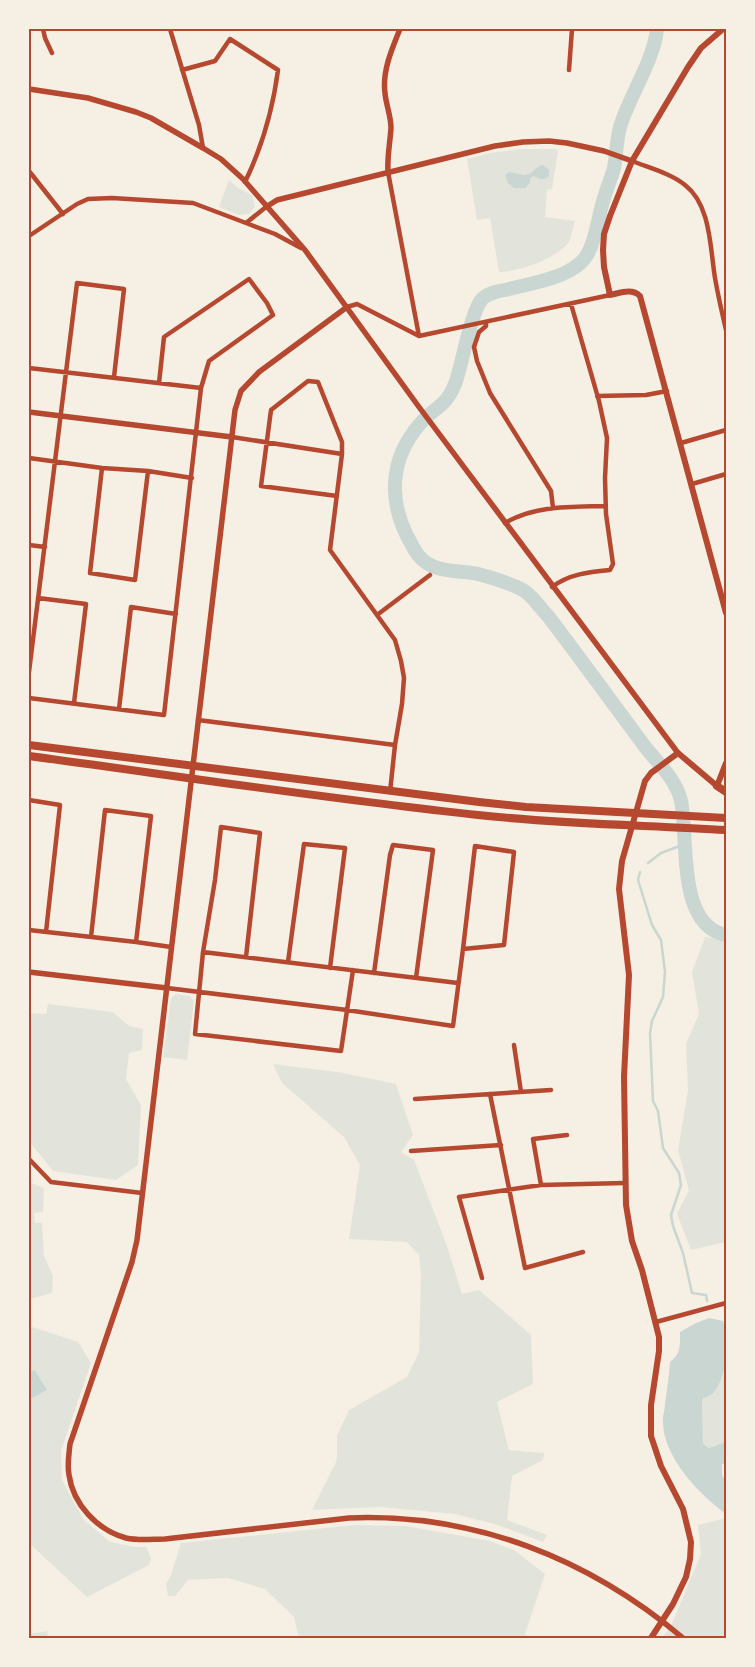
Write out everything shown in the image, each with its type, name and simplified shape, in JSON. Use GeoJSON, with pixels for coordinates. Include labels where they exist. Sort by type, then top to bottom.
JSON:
{"type":"FeatureCollection","features":[{"type":"Feature","properties":{"kind":"highway"},"geometry":{"type":"LineString","coordinates":[[29,745],[390,792],[526,807],[726,818]]}},
{"type":"Feature","properties":{"kind":"highway"},"geometry":{"type":"LineString","coordinates":[[29,756],[378,804],[479,815],[726,830]]}},
{"type":"Feature","properties":{"kind":"highway"},"geometry":{"type":"LineString","coordinates":[[717,786],[726,792]]}},
{"type":"Feature","properties":{"kind":"main road"},"geometry":{"type":"LineString","coordinates":[[722,29],[701,48],[688,67],[632,161],[604,234],[603,250],[604,267],[610,295],[631,291],[636,292],[640,296],[726,613]]}},
{"type":"Feature","properties":{"kind":"main road"},"geometry":{"type":"LineString","coordinates":[[652,1638],[673,1604],[686,1577],[690,1560],[691,1542],[683,1509],[660,1466],[651,1436],[651,1406],[659,1351],[656,1322],[628,1222],[625,1183],[624,1077],[629,975],[619,889],[622,861],[635,813],[642,790],[651,773],[678,753],[717,786],[726,763]]}},
{"type":"Feature","properties":{"kind":"street"},"geometry":{"type":"LineString","coordinates":[[43,29],[44,38],[52,53]]}},
{"type":"Feature","properties":{"kind":"street"},"geometry":{"type":"LineString","coordinates":[[170,29],[199,124],[203,148]]}},
{"type":"Feature","properties":{"kind":"street"},"geometry":{"type":"LineString","coordinates":[[400,29],[384,77],[391,128],[387,160],[419,336]]}},
{"type":"Feature","properties":{"kind":"street"},"geometry":{"type":"LineString","coordinates":[[569,70],[572,29]]}},
{"type":"Feature","properties":{"kind":"street"},"geometry":{"type":"LineString","coordinates":[[182,70],[215,62],[230,39],[278,70],[274,100],[251,170],[245,182]]}},
{"type":"Feature","properties":{"kind":"street"},"geometry":{"type":"LineString","coordinates":[[29,89],[62,93],[116,105],[151,118],[220,159],[245,182],[305,250],[418,407],[678,753]]}},
{"type":"Feature","properties":{"kind":"street"},"geometry":{"type":"LineString","coordinates":[[246,223],[277,200],[495,146],[549,141],[604,151],[670,177],[684,184],[693,193],[706,220],[715,280],[726,330]]}},
{"type":"Feature","properties":{"kind":"street"},"geometry":{"type":"LineString","coordinates":[[29,171],[63,214]]}},
{"type":"Feature","properties":{"kind":"street"},"geometry":{"type":"LineString","coordinates":[[29,236],[77,204],[88,199],[112,198],[193,203],[275,234],[305,250]]}},
{"type":"Feature","properties":{"kind":"street"},"geometry":{"type":"LineString","coordinates":[[29,698],[164,715],[202,388],[209,361],[273,315],[267,303],[249,279],[164,337],[159,383]]}},
{"type":"Feature","properties":{"kind":"street"},"geometry":{"type":"LineString","coordinates":[[29,672],[59,416],[77,283],[124,289],[114,377]]}},
{"type":"Feature","properties":{"kind":"street"},"geometry":{"type":"LineString","coordinates":[[610,295],[419,336],[357,304],[346,308],[259,372],[241,391],[232,437],[137,1240],[132,1262],[70,1444],[68,1462],[71,1486],[81,1505],[97,1523],[115,1534],[140,1540],[165,1539],[373,1517],[408,1519],[461,1527],[514,1541],[559,1558],[616,1590],[662,1620],[683,1638]]}},
{"type":"Feature","properties":{"kind":"street"},"geometry":{"type":"LineString","coordinates":[[552,587],[571,576],[610,570],[613,564],[605,506],[607,438],[571,304]]}},
{"type":"Feature","properties":{"kind":"street"},"geometry":{"type":"LineString","coordinates":[[486,323],[486,326],[479,332],[474,347],[477,361],[490,393],[551,491],[553,508]]}},
{"type":"Feature","properties":{"kind":"street"},"geometry":{"type":"LineString","coordinates":[[29,368],[202,388]]}},
{"type":"Feature","properties":{"kind":"street"},"geometry":{"type":"LineString","coordinates":[[337,496],[261,486],[271,410],[308,381],[318,382],[342,442],[342,454],[337,496],[330,550],[395,640],[401,661],[404,678],[402,704],[390,792]]}},
{"type":"Feature","properties":{"kind":"street"},"geometry":{"type":"LineString","coordinates":[[597,396],[646,395],[667,391]]}},
{"type":"Feature","properties":{"kind":"street"},"geometry":{"type":"LineString","coordinates":[[29,412],[197,432],[342,454]]}},
{"type":"Feature","properties":{"kind":"street"},"geometry":{"type":"LineString","coordinates":[[681,443],[726,430]]}},
{"type":"Feature","properties":{"kind":"street"},"geometry":{"type":"LineString","coordinates":[[29,458],[102,468],[148,471],[192,478]]}},
{"type":"Feature","properties":{"kind":"street"},"geometry":{"type":"LineString","coordinates":[[102,468],[90,573],[135,580],[148,471]]}},
{"type":"Feature","properties":{"kind":"street"},"geometry":{"type":"LineString","coordinates":[[692,484],[726,474]]}},
{"type":"Feature","properties":{"kind":"street"},"geometry":{"type":"LineString","coordinates":[[505,523],[512,518],[553,508],[605,506]]}},
{"type":"Feature","properties":{"kind":"street"},"geometry":{"type":"LineString","coordinates":[[29,545],[45,547]]}},
{"type":"Feature","properties":{"kind":"street"},"geometry":{"type":"LineString","coordinates":[[377,615],[430,575]]}},
{"type":"Feature","properties":{"kind":"street"},"geometry":{"type":"LineString","coordinates":[[38,598],[86,604],[74,704]]}},
{"type":"Feature","properties":{"kind":"street"},"geometry":{"type":"LineString","coordinates":[[119,709],[131,607],[176,614]]}},
{"type":"Feature","properties":{"kind":"street"},"geometry":{"type":"LineString","coordinates":[[198,720],[395,745]]}},
{"type":"Feature","properties":{"kind":"street"},"geometry":{"type":"LineString","coordinates":[[29,800],[60,805],[46,932]]}},
{"type":"Feature","properties":{"kind":"street"},"geometry":{"type":"LineString","coordinates":[[91,937],[105,810],[151,816],[136,942]]}},
{"type":"Feature","properties":{"kind":"street"},"geometry":{"type":"LineString","coordinates":[[246,957],[260,833],[221,827],[215,880],[203,952],[196,1034],[341,1051],[353,970]]}},
{"type":"Feature","properties":{"kind":"street"},"geometry":{"type":"LineString","coordinates":[[288,962],[304,844],[345,848],[330,968]]}},
{"type":"Feature","properties":{"kind":"street"},"geometry":{"type":"LineString","coordinates":[[374,973],[392,846],[413,847],[433,850],[416,978]]}},
{"type":"Feature","properties":{"kind":"street"},"geometry":{"type":"LineString","coordinates":[[29,972],[347,1010],[453,1026],[475,846],[514,852],[504,945],[463,949]]}},
{"type":"Feature","properties":{"kind":"street"},"geometry":{"type":"LineString","coordinates":[[29,930],[171,947]]}},
{"type":"Feature","properties":{"kind":"street"},"geometry":{"type":"LineString","coordinates":[[203,952],[458,983]]}},
{"type":"Feature","properties":{"kind":"street"},"geometry":{"type":"LineString","coordinates":[[514,1044],[521,1092]]}},
{"type":"Feature","properties":{"kind":"street"},"geometry":{"type":"LineString","coordinates":[[415,1099],[551,1090]]}},
{"type":"Feature","properties":{"kind":"street"},"geometry":{"type":"LineString","coordinates":[[490,1094],[525,1268],[583,1252]]}},
{"type":"Feature","properties":{"kind":"street"},"geometry":{"type":"LineString","coordinates":[[541,1185],[533,1139],[567,1135]]}},
{"type":"Feature","properties":{"kind":"street"},"geometry":{"type":"LineString","coordinates":[[411,1151],[500,1145]]}},
{"type":"Feature","properties":{"kind":"street"},"geometry":{"type":"LineString","coordinates":[[29,1159],[51,1182],[142,1193]]}},
{"type":"Feature","properties":{"kind":"street"},"geometry":{"type":"LineString","coordinates":[[482,1278],[459,1197],[541,1185],[625,1183]]}},
{"type":"Feature","properties":{"kind":"street"},"geometry":{"type":"LineString","coordinates":[[656,1322],[726,1303]]}},
{"type":"Feature","properties":{"kind":"shaded area"},"geometry":{"type":"Polygon","coordinates":[[[519,149],[556,149],[558,151],[552,189],[547,190],[545,217],[575,221],[570,240],[557,253],[527,267],[499,272],[490,218],[477,220],[467,159],[490,153],[519,149]]]}},
{"type":"Feature","properties":{"kind":"shaded area"},"geometry":{"type":"Polygon","coordinates":[[[543,165],[549,170],[549,176],[545,179],[534,176],[530,178],[530,183],[525,188],[514,188],[508,183],[505,175],[509,172],[526,175],[543,165]]]}},
{"type":"Feature","properties":{"kind":"shaded area"},"geometry":{"type":"Polygon","coordinates":[[[229,180],[238,188],[252,195],[255,207],[249,214],[239,215],[219,207],[229,180]]]}},
{"type":"Feature","properties":{"kind":"shaded area"},"geometry":{"type":"Polygon","coordinates":[[[705,937],[726,940],[726,1242],[691,1250],[677,1214],[689,1190],[678,1150],[688,1090],[686,1044],[699,1014],[692,972],[705,937]]]}},
{"type":"Feature","properties":{"kind":"shaded area"},"geometry":{"type":"Polygon","coordinates":[[[176,994],[190,996],[194,1001],[187,1060],[163,1057],[171,998],[176,994]]]}},
{"type":"Feature","properties":{"kind":"shaded area"},"geometry":{"type":"Polygon","coordinates":[[[48,1004],[113,1012],[129,1026],[143,1029],[142,1050],[129,1053],[126,1079],[141,1105],[138,1165],[116,1180],[53,1171],[29,1141],[29,1013],[46,1014],[48,1004]]]}},
{"type":"Feature","properties":{"kind":"shaded area"},"geometry":{"type":"Polygon","coordinates":[[[273,1064],[338,1072],[396,1084],[413,1135],[401,1152],[414,1160],[447,1246],[462,1294],[479,1290],[531,1335],[533,1384],[497,1402],[509,1450],[544,1453],[543,1460],[512,1476],[507,1520],[547,1535],[543,1542],[498,1525],[455,1514],[380,1507],[312,1510],[337,1460],[337,1436],[349,1410],[407,1377],[419,1352],[421,1274],[419,1255],[407,1242],[349,1239],[360,1165],[344,1137],[282,1083],[273,1064]]]}},
{"type":"Feature","properties":{"kind":"shaded area"},"geometry":{"type":"Polygon","coordinates":[[[29,1182],[44,1188],[43,1212],[34,1213],[35,1223],[42,1223],[44,1256],[53,1276],[52,1293],[30,1299],[29,1182]]]}},
{"type":"Feature","properties":{"kind":"shaded area"},"geometry":{"type":"Polygon","coordinates":[[[709,1318],[723,1321],[727,1347],[725,1366],[719,1384],[712,1394],[702,1399],[703,1444],[709,1448],[726,1442],[726,1461],[722,1465],[722,1475],[726,1482],[726,1514],[694,1486],[676,1462],[669,1449],[663,1421],[670,1362],[678,1352],[680,1332],[709,1318]]]}},
{"type":"Feature","properties":{"kind":"shaded area"},"geometry":{"type":"Polygon","coordinates":[[[32,1327],[78,1342],[91,1363],[61,1451],[62,1480],[83,1519],[110,1542],[135,1547],[146,1547],[151,1558],[149,1565],[87,1597],[29,1543],[29,1400],[47,1390],[35,1370],[29,1372],[29,1330],[32,1327]]]}},
{"type":"Feature","properties":{"kind":"shaded area"},"geometry":{"type":"Polygon","coordinates":[[[726,1355],[726,1442],[709,1448],[703,1444],[702,1399],[717,1387],[723,1375],[726,1355]]]}},
{"type":"Feature","properties":{"kind":"shaded area"},"geometry":{"type":"Polygon","coordinates":[[[35,1370],[47,1390],[29,1400],[29,1372],[35,1370]]]}},
{"type":"Feature","properties":{"kind":"shaded area"},"geometry":{"type":"Polygon","coordinates":[[[726,1518],[726,1638],[662,1638],[671,1626],[701,1554],[698,1525],[726,1518]]]}},
{"type":"Feature","properties":{"kind":"shaded area"},"geometry":{"type":"Polygon","coordinates":[[[354,1525],[406,1526],[490,1541],[514,1550],[545,1574],[525,1634],[530,1638],[299,1638],[294,1617],[265,1589],[228,1578],[188,1580],[175,1596],[168,1596],[166,1584],[171,1575],[181,1543],[354,1525]]]}},
{"type":"Feature","properties":{"kind":"shaded area"},"geometry":{"type":"Polygon","coordinates":[[[47,1631],[48,1638],[29,1638],[29,1634],[47,1631]]]}},
{"type":"Feature","properties":{"kind":"waterway"},"geometry":{"type":"LineString","coordinates":[[657,29],[652,52],[620,127],[614,168],[590,250],[581,263],[563,274],[495,292],[483,298],[467,338],[455,384],[443,403],[424,419],[410,438],[398,464],[395,492],[401,521],[407,536],[419,556],[424,561],[438,568],[484,576],[513,585],[527,593],[548,616],[665,771],[675,785],[681,801],[688,878],[692,898],[699,915],[710,928],[726,935]]}},
{"type":"Feature","properties":{"kind":"waterway"},"geometry":{"type":"LineString","coordinates":[[648,863],[661,853],[685,844]]}},
{"type":"Feature","properties":{"kind":"waterway"},"geometry":{"type":"LineString","coordinates":[[640,872],[638,880],[652,925],[661,940],[665,972],[663,997],[652,1021],[650,1033],[653,1101],[658,1111],[663,1148],[679,1173],[681,1185],[671,1215],[673,1226],[683,1253],[692,1293],[706,1295],[707,1301]]}}]}
